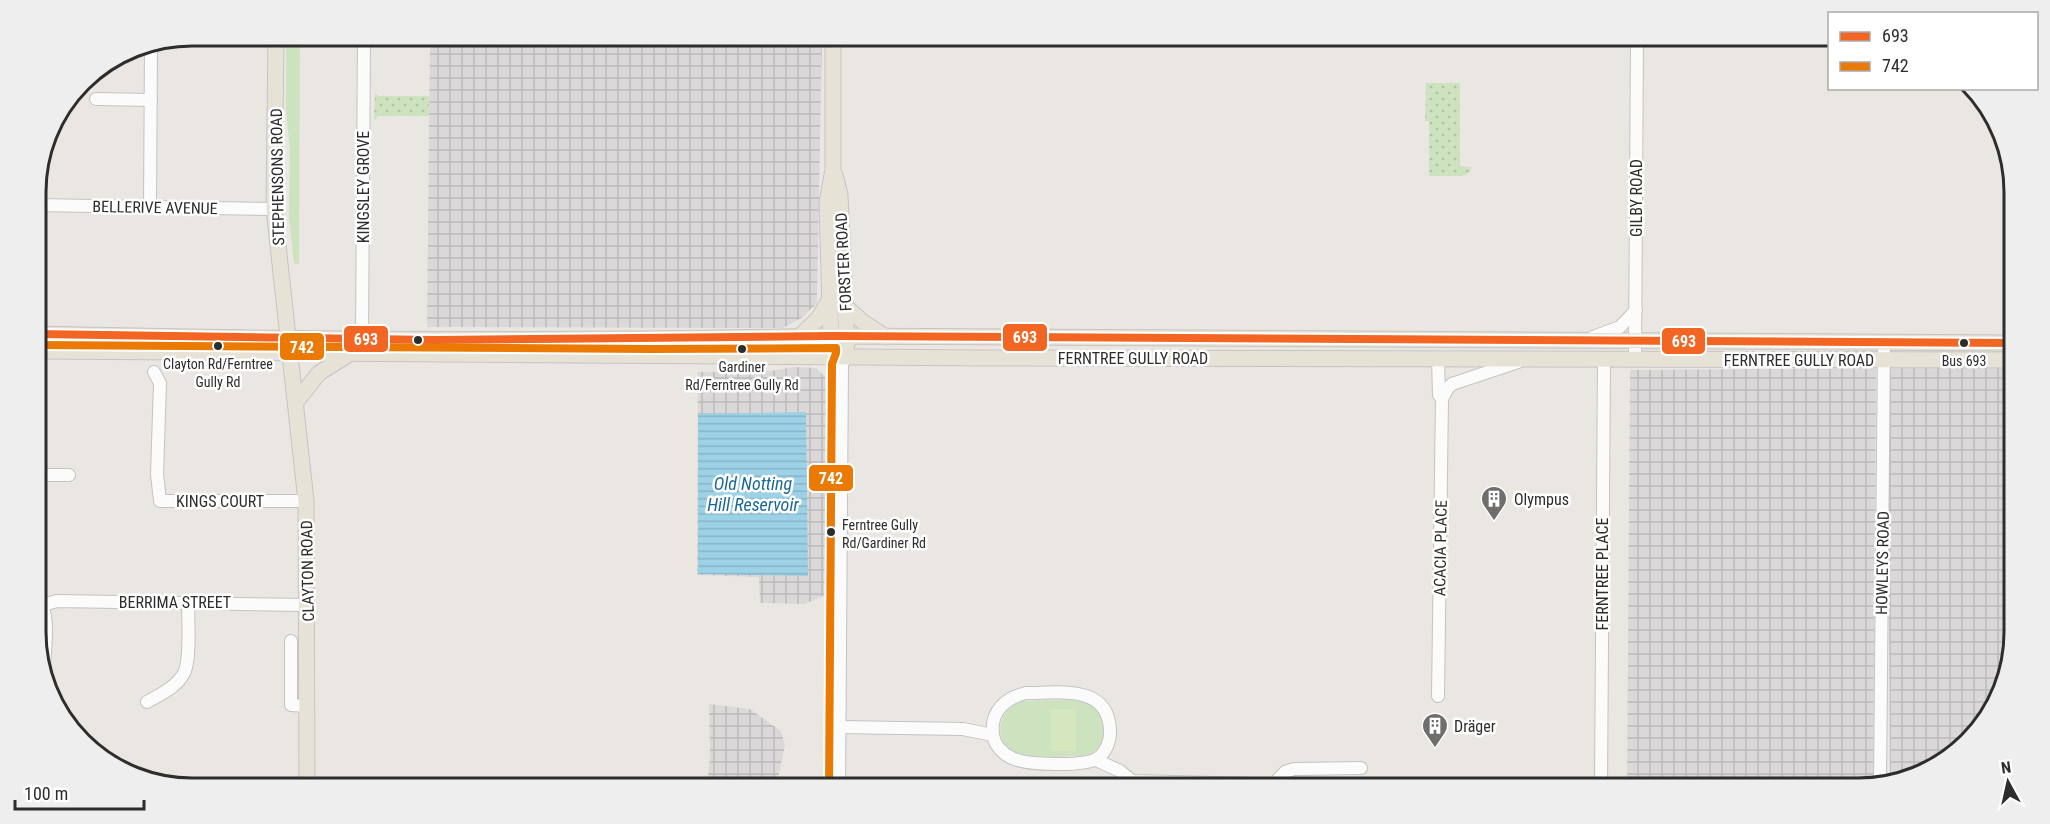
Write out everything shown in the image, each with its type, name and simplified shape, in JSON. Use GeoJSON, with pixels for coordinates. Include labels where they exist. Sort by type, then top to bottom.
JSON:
{"type":"FeatureCollection","features":[{"type":"Feature","properties":{"kind":"main road","name":"STEPHENSONS ROAD"},"geometry":{"type":"LineString","coordinates":[[276,47],[274,209],[289,354]]}},
{"type":"Feature","properties":{"kind":"main road","name":"FORSTER ROAD"},"geometry":{"type":"LineString","coordinates":[[832,47],[833,169],[827,202],[829,299],[831,336],[840,358]]}},
{"type":"Feature","properties":{"kind":"main road","name":"FORSTER ROAD"},"geometry":{"type":"LineString","coordinates":[[833,169],[840,195],[847,337],[840,358]]}},
{"type":"Feature","properties":{"kind":"main road"},"geometry":{"type":"LineString","coordinates":[[799,337],[819,318],[829,299]]}},
{"type":"Feature","properties":{"kind":"main road"},"geometry":{"type":"LineString","coordinates":[[845,306],[863,322],[889,338]]}},
{"type":"Feature","properties":{"kind":"main road","name":"FERNTREE GULLY ROAD"},"geometry":{"type":"LineString","coordinates":[[47,334],[287,338],[681,339],[831,336],[1162,340],[2004,343]]}},
{"type":"Feature","properties":{"kind":"main road"},"geometry":{"type":"LineString","coordinates":[[446,338],[446,355]]}},
{"type":"Feature","properties":{"kind":"main road"},"geometry":{"type":"LineString","coordinates":[[681,339],[681,355]]}},
{"type":"Feature","properties":{"kind":"main road"},"geometry":{"type":"LineString","coordinates":[[1162,340],[1163,358]]}},
{"type":"Feature","properties":{"kind":"main road","name":"FERNTREE GULLY ROAD"},"geometry":{"type":"LineString","coordinates":[[47,351],[840,358],[2004,360]]}},
{"type":"Feature","properties":{"kind":"main road","name":"CLAYTON ROAD"},"geometry":{"type":"LineString","coordinates":[[289,354],[306,501],[307,778]]}},
{"type":"Feature","properties":{"kind":"main road"},"geometry":{"type":"LineString","coordinates":[[296,402],[319,373],[348,355]]}},
{"type":"Feature","properties":{"kind":"street","name":"KINGSLEY GROVE"},"geometry":{"type":"LineString","coordinates":[[362,338],[364,47]]}},
{"type":"Feature","properties":{"kind":"street","name":"GILBY ROAD"},"geometry":{"type":"LineString","coordinates":[[1635,359],[1637,47]]}},
{"type":"Feature","properties":{"kind":"street"},"geometry":{"type":"LineString","coordinates":[[150,206],[151,53]]}},
{"type":"Feature","properties":{"kind":"street"},"geometry":{"type":"LineString","coordinates":[[96,99],[151,100]]}},
{"type":"Feature","properties":{"kind":"street","name":"BELLERIVE AVENUE"},"geometry":{"type":"LineString","coordinates":[[47,205],[274,209]]}},
{"type":"Feature","properties":{"kind":"street"},"geometry":{"type":"LineString","coordinates":[[1565,342],[1601,335],[1620,327],[1636,310]]}},
{"type":"Feature","properties":{"kind":"street","name":"HOWLEYS ROAD"},"geometry":{"type":"LineString","coordinates":[[1880,775],[1884,342]]}},
{"type":"Feature","properties":{"kind":"street"},"geometry":{"type":"LineString","coordinates":[[839,778],[840,358]]}},
{"type":"Feature","properties":{"kind":"street","name":"ACACIA PLACE"},"geometry":{"type":"LineString","coordinates":[[1438,359],[1439,395],[1442,399],[1438,696]]}},
{"type":"Feature","properties":{"kind":"street"},"geometry":{"type":"LineString","coordinates":[[1442,399],[1452,384],[1529,359]]}},
{"type":"Feature","properties":{"kind":"street","name":"FERNTREE PLACE"},"geometry":{"type":"LineString","coordinates":[[1601,777],[1604,359]]}},
{"type":"Feature","properties":{"kind":"street","name":"KINGS COURT"},"geometry":{"type":"LineString","coordinates":[[153,372],[160,383],[158,474],[160,501],[306,501]]}},
{"type":"Feature","properties":{"kind":"street"},"geometry":{"type":"LineString","coordinates":[[47,475],[69,475]]}},
{"type":"Feature","properties":{"kind":"street","name":"BERRIMA STREET"},"geometry":{"type":"LineString","coordinates":[[47,602],[308,605]]}},
{"type":"Feature","properties":{"kind":"street"},"geometry":{"type":"LineString","coordinates":[[147,702],[170,688],[184,673],[188,649],[188,603]]}},
{"type":"Feature","properties":{"kind":"street"},"geometry":{"type":"LineString","coordinates":[[291,641],[291,705],[307,706]]}},
{"type":"Feature","properties":{"kind":"street"},"geometry":{"type":"LineString","coordinates":[[1026,693],[1080,694],[1092,697],[1107,713],[1110,736],[1103,754],[1096,760],[1077,763],[1024,762],[1011,758],[1002,752],[993,735],[993,720],[1005,701],[1026,693]]}},
{"type":"Feature","properties":{"kind":"street"},"geometry":{"type":"LineString","coordinates":[[963,729],[993,720]]}},
{"type":"Feature","properties":{"kind":"street"},"geometry":{"type":"LineString","coordinates":[[839,727],[963,729],[993,735]]}},
{"type":"Feature","properties":{"kind":"street"},"geometry":{"type":"LineString","coordinates":[[1107,746],[1120,771]]}},
{"type":"Feature","properties":{"kind":"street"},"geometry":{"type":"LineString","coordinates":[[1096,760],[1120,771],[1128,777]]}},
{"type":"Feature","properties":{"kind":"street"},"geometry":{"type":"LineString","coordinates":[[1280,777],[1285,772],[1294,769],[1361,768]]}},
{"type":"Feature","properties":{"kind":"shaded area"},"geometry":{"type":"Polygon","coordinates":[[[430,47],[822,47],[817,303],[803,317],[783,328],[427,327],[430,47]]]}},
{"type":"Feature","properties":{"kind":"shaded area"},"geometry":{"type":"Polygon","coordinates":[[[1888,365],[2004,365],[2004,631],[2001,660],[1996,678],[1979,713],[1954,741],[1930,758],[1890,774],[1888,365]]]}},
{"type":"Feature","properties":{"kind":"shaded area","name":"Old Notting Hill Reservoir"},"geometry":{"type":"Polygon","coordinates":[[[796,367],[816,368],[825,377],[829,485],[828,594],[804,604],[760,603],[759,577],[697,575],[698,372],[770,371],[796,367]]]}},
{"type":"Feature","properties":{"kind":"shaded area"},"geometry":{"type":"Polygon","coordinates":[[[1876,368],[1873,776],[1627,777],[1630,370],[1876,368]]]}},
{"type":"Feature","properties":{"kind":"shaded area"},"geometry":{"type":"Polygon","coordinates":[[[709,704],[750,709],[781,731],[785,745],[778,778],[708,778],[710,758],[709,704]]]}},
{"type":"Feature","properties":{"kind":"green space"},"geometry":{"type":"Polygon","coordinates":[[[286,47],[300,47],[299,264],[294,264],[289,217],[290,151],[286,110],[286,47]]]}},
{"type":"Feature","properties":{"kind":"green space"},"geometry":{"type":"Polygon","coordinates":[[[1426,83],[1460,83],[1460,166],[1471,167],[1470,173],[1461,176],[1429,176],[1429,121],[1425,121],[1426,83]]]}},
{"type":"Feature","properties":{"kind":"green space"},"geometry":{"type":"Polygon","coordinates":[[[375,93],[379,96],[429,96],[429,116],[379,116],[374,120],[375,93]]]}},
{"type":"Feature","properties":{"kind":"green space"},"geometry":{"type":"Polygon","coordinates":[[[1067,700],[1089,704],[1101,715],[1103,739],[1094,752],[1086,756],[1030,757],[1017,754],[1008,749],[1003,742],[1001,725],[1003,717],[1009,710],[1025,701],[1067,700]]]}},
{"type":"Feature","properties":{"kind":"green space"},"geometry":{"type":"Polygon","coordinates":[[[1051,709],[1076,709],[1076,751],[1051,751],[1051,709]]]}},
{"type":"Feature","properties":{"kind":"water","name":"Old Notting Hill Reservoir"},"geometry":{"type":"Polygon","coordinates":[[[806,412],[808,576],[698,574],[698,414],[806,412]]]}},
{"type":"Feature","properties":{"kind":"transit line","name":"693"},"geometry":{"type":"LineString","coordinates":[[47,334],[434,340],[831,336],[2004,343]]}},
{"type":"Feature","properties":{"kind":"transit line","name":"742"},"geometry":{"type":"LineString","coordinates":[[47,345],[836,348],[832,364],[829,778]]}},
{"type":"Feature","properties":{"kind":"place","name":"Bus 693"},"geometry":{"type":"Point","coordinates":[1964,343]}},
{"type":"Feature","properties":{"kind":"place","name":"Clayton Rd/Ferntree Gully Rd"},"geometry":{"type":"Point","coordinates":[218,346]}},
{"type":"Feature","properties":{"kind":"place","name":"Gardiner Rd/Ferntree Gully Rd"},"geometry":{"type":"Point","coordinates":[742,349]}},
{"type":"Feature","properties":{"kind":"place","name":"Olympus"},"geometry":{"type":"Point","coordinates":[1494,522]}},
{"type":"Feature","properties":{"kind":"place","name":"Ferntree Gully Rd/Gardiner Rd"},"geometry":{"type":"Point","coordinates":[831,532]}},
{"type":"Feature","properties":{"kind":"place","name":"Dräger"},"geometry":{"type":"Point","coordinates":[1435,749]}}]}
